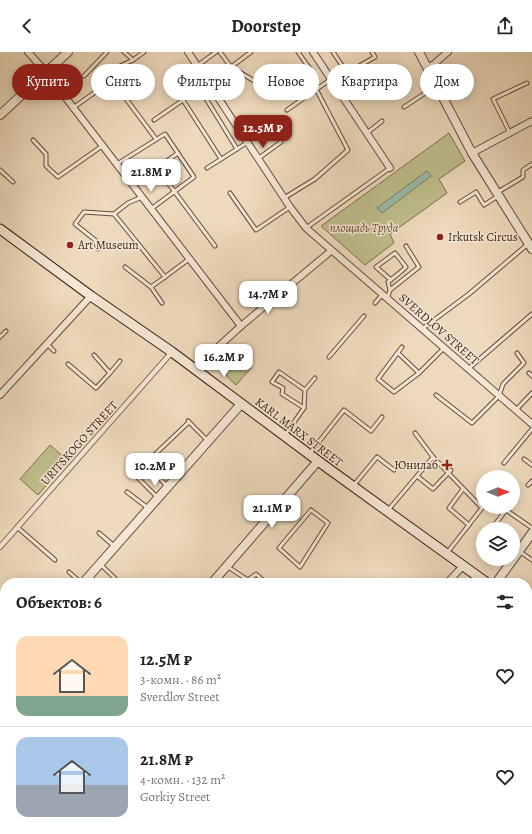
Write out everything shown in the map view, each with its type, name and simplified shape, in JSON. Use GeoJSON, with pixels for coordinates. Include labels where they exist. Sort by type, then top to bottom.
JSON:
{"type":"FeatureCollection","features":[{"type":"Feature","properties":{"kind":"main road","name":"KARL MARX STREET"},"geometry":{"type":"LineString","coordinates":[[0,229],[91,296],[172,352],[318,461],[480,578]]}},
{"type":"Feature","properties":{"kind":"street"},"geometry":{"type":"LineString","coordinates":[[28,52],[39,64]]}},
{"type":"Feature","properties":{"kind":"street"},"geometry":{"type":"LineString","coordinates":[[55,64],[68,52]]}},
{"type":"Feature","properties":{"kind":"street"},"geometry":{"type":"LineString","coordinates":[[188,52],[197,64]]}},
{"type":"Feature","properties":{"kind":"street"},"geometry":{"type":"LineString","coordinates":[[313,52],[327,73]]}},
{"type":"Feature","properties":{"kind":"street"},"geometry":{"type":"LineString","coordinates":[[419,52],[426,64]]}},
{"type":"Feature","properties":{"kind":"street"},"geometry":{"type":"LineString","coordinates":[[434,64],[448,52]]}},
{"type":"Feature","properties":{"kind":"street"},"geometry":{"type":"LineString","coordinates":[[0,115],[16,100]]}},
{"type":"Feature","properties":{"kind":"street"},"geometry":{"type":"LineString","coordinates":[[67,100],[241,326]]}},
{"type":"Feature","properties":{"kind":"street"},"geometry":{"type":"LineString","coordinates":[[194,369],[241,326],[331,251],[306,228],[284,198],[220,100]]}},
{"type":"Feature","properties":{"kind":"street"},"geometry":{"type":"LineString","coordinates":[[345,100],[390,168]]}},
{"type":"Feature","properties":{"kind":"street"},"geometry":{"type":"LineString","coordinates":[[444,100],[472,153],[529,242]]}},
{"type":"Feature","properties":{"kind":"street"},"geometry":{"type":"LineString","coordinates":[[472,153],[510,132],[531,123]]}},
{"type":"Feature","properties":{"kind":"street","name":"SVERDLOV STREET"},"geometry":{"type":"LineString","coordinates":[[331,251],[338,255],[384,297],[532,424]]}},
{"type":"Feature","properties":{"kind":"street"},"geometry":{"type":"LineString","coordinates":[[0,395],[91,296]]}},
{"type":"Feature","properties":{"kind":"street","name":"URITSKOGO STREET"},"geometry":{"type":"LineString","coordinates":[[0,547],[172,352]]}},
{"type":"Feature","properties":{"kind":"street"},"geometry":{"type":"LineString","coordinates":[[84,578],[100,564],[241,404]]}},
{"type":"Feature","properties":{"kind":"street"},"geometry":{"type":"LineString","coordinates":[[216,578],[318,461]]}},
{"type":"Feature","properties":{"kind":"street"},"geometry":{"type":"LineString","coordinates":[[500,578],[532,533]]}},
{"type":"Feature","properties":{"kind":"street"},"geometry":{"type":"LineString","coordinates":[[452,578],[463,566]]}},
{"type":"Feature","properties":{"kind":"lane"},"geometry":{"type":"LineString","coordinates":[[84,76],[107,52]]}},
{"type":"Feature","properties":{"kind":"lane"},"geometry":{"type":"LineString","coordinates":[[124,52],[133,60]]}},
{"type":"Feature","properties":{"kind":"lane"},"geometry":{"type":"LineString","coordinates":[[124,64],[144,52]]}},
{"type":"Feature","properties":{"kind":"lane"},"geometry":{"type":"LineString","coordinates":[[201,64],[216,52]]}},
{"type":"Feature","properties":{"kind":"lane"},"geometry":{"type":"LineString","coordinates":[[220,52],[229,64]]}},
{"type":"Feature","properties":{"kind":"lane"},"geometry":{"type":"LineString","coordinates":[[235,64],[251,52]]}},
{"type":"Feature","properties":{"kind":"lane"},"geometry":{"type":"LineString","coordinates":[[245,75],[256,82],[272,72],[287,95],[315,76],[298,52]]}},
{"type":"Feature","properties":{"kind":"lane"},"geometry":{"type":"LineString","coordinates":[[333,52],[341,64]]}},
{"type":"Feature","properties":{"kind":"lane"},"geometry":{"type":"LineString","coordinates":[[363,64],[375,57],[372,52]]}},
{"type":"Feature","properties":{"kind":"lane"},"geometry":{"type":"LineString","coordinates":[[73,108],[112,80],[156,140]]}},
{"type":"Feature","properties":{"kind":"lane"},"geometry":{"type":"LineString","coordinates":[[510,132],[494,99],[527,83]]}},
{"type":"Feature","properties":{"kind":"lane"},"geometry":{"type":"LineString","coordinates":[[284,198],[315,179],[348,150],[319,95]]}},
{"type":"Feature","properties":{"kind":"lane"},"geometry":{"type":"LineString","coordinates":[[404,107],[420,97]]}},
{"type":"Feature","properties":{"kind":"lane"},"geometry":{"type":"LineString","coordinates":[[154,120],[182,100],[221,159]]}},
{"type":"Feature","properties":{"kind":"lane"},"geometry":{"type":"LineString","coordinates":[[207,100],[237,149]]}},
{"type":"Feature","properties":{"kind":"lane"},"geometry":{"type":"LineString","coordinates":[[287,110],[301,100]]}},
{"type":"Feature","properties":{"kind":"lane"},"geometry":{"type":"LineString","coordinates":[[367,133],[382,121]]}},
{"type":"Feature","properties":{"kind":"lane"},"geometry":{"type":"LineString","coordinates":[[259,158],[281,142],[274,129]]}},
{"type":"Feature","properties":{"kind":"lane"},"geometry":{"type":"LineString","coordinates":[[117,164],[165,134],[194,177],[151,209]]}},
{"type":"Feature","properties":{"kind":"lane"},"geometry":{"type":"LineString","coordinates":[[33,140],[46,154],[46,166],[58,177],[102,146]]}},
{"type":"Feature","properties":{"kind":"lane"},"geometry":{"type":"LineString","coordinates":[[207,168],[248,142]]}},
{"type":"Feature","properties":{"kind":"lane"},"geometry":{"type":"LineString","coordinates":[[178,153],[157,168],[215,246]]}},
{"type":"Feature","properties":{"kind":"lane"},"geometry":{"type":"LineString","coordinates":[[460,202],[476,192],[484,206],[497,194],[522,177],[523,170],[532,164]]}},
{"type":"Feature","properties":{"kind":"lane"},"geometry":{"type":"LineString","coordinates":[[306,228],[390,168]]}},
{"type":"Feature","properties":{"kind":"lane"},"geometry":{"type":"LineString","coordinates":[[0,170],[13,182]]}},
{"type":"Feature","properties":{"kind":"lane"},"geometry":{"type":"LineString","coordinates":[[230,193],[256,230],[290,206]]}},
{"type":"Feature","properties":{"kind":"lane"},"geometry":{"type":"LineString","coordinates":[[98,249],[95,240],[75,224],[84,212],[114,214],[128,203],[142,197]]}},
{"type":"Feature","properties":{"kind":"lane"},"geometry":{"type":"LineString","coordinates":[[114,214],[165,277]]}},
{"type":"Feature","properties":{"kind":"lane"},"geometry":{"type":"LineString","coordinates":[[422,329],[469,294],[529,242]]}},
{"type":"Feature","properties":{"kind":"lane"},"geometry":{"type":"LineString","coordinates":[[375,303],[419,267],[406,246]]}},
{"type":"Feature","properties":{"kind":"lane"},"geometry":{"type":"LineString","coordinates":[[390,290],[388,282],[391,280],[406,267],[395,253],[376,267],[391,280]]}},
{"type":"Feature","properties":{"kind":"lane"},"geometry":{"type":"LineString","coordinates":[[151,287],[189,259]]}},
{"type":"Feature","properties":{"kind":"lane"},"geometry":{"type":"LineString","coordinates":[[125,267],[151,287],[162,303]]}},
{"type":"Feature","properties":{"kind":"lane"},"geometry":{"type":"LineString","coordinates":[[468,369],[532,314]]}},
{"type":"Feature","properties":{"kind":"lane"},"geometry":{"type":"LineString","coordinates":[[329,357],[364,316]]}},
{"type":"Feature","properties":{"kind":"lane"},"geometry":{"type":"LineString","coordinates":[[0,337],[6,331]]}},
{"type":"Feature","properties":{"kind":"lane"},"geometry":{"type":"LineString","coordinates":[[47,344],[54,350]]}},
{"type":"Feature","properties":{"kind":"lane"},"geometry":{"type":"LineString","coordinates":[[402,347],[378,379],[394,392],[419,373],[444,348]]}},
{"type":"Feature","properties":{"kind":"lane"},"geometry":{"type":"LineString","coordinates":[[398,353],[419,373]]}},
{"type":"Feature","properties":{"kind":"lane"},"geometry":{"type":"LineString","coordinates":[[436,395],[472,423],[499,396],[503,384],[524,363],[517,354]]}},
{"type":"Feature","properties":{"kind":"lane"},"geometry":{"type":"LineString","coordinates":[[94,355],[110,373]]}},
{"type":"Feature","properties":{"kind":"lane"},"geometry":{"type":"LineString","coordinates":[[68,364],[96,388],[120,360]]}},
{"type":"Feature","properties":{"kind":"lane"},"geometry":{"type":"LineString","coordinates":[[304,390],[279,372],[272,382],[283,388],[282,394],[304,408]]}},
{"type":"Feature","properties":{"kind":"lane"},"geometry":{"type":"LineString","coordinates":[[529,373],[532,376]]}},
{"type":"Feature","properties":{"kind":"lane"},"geometry":{"type":"LineString","coordinates":[[284,436],[304,408],[304,390],[315,378]]}},
{"type":"Feature","properties":{"kind":"lane"},"geometry":{"type":"LineString","coordinates":[[516,410],[532,393]]}},
{"type":"Feature","properties":{"kind":"lane"},"geometry":{"type":"LineString","coordinates":[[309,454],[344,410],[371,431],[382,417]]}},
{"type":"Feature","properties":{"kind":"lane"},"geometry":{"type":"LineString","coordinates":[[168,487],[149,468],[149,460],[189,422],[208,441]]}},
{"type":"Feature","properties":{"kind":"lane"},"geometry":{"type":"LineString","coordinates":[[504,463],[532,429]]}},
{"type":"Feature","properties":{"kind":"lane"},"geometry":{"type":"LineString","coordinates":[[415,433],[448,474],[482,508],[446,554]]}},
{"type":"Feature","properties":{"kind":"lane"},"geometry":{"type":"LineString","coordinates":[[353,486],[377,457],[394,470]]}},
{"type":"Feature","properties":{"kind":"lane"},"geometry":{"type":"LineString","coordinates":[[387,511],[433,457]]}},
{"type":"Feature","properties":{"kind":"lane"},"geometry":{"type":"LineString","coordinates":[[524,459],[532,465]]}},
{"type":"Feature","properties":{"kind":"lane"},"geometry":{"type":"LineString","coordinates":[[417,476],[433,489],[451,470]]}},
{"type":"Feature","properties":{"kind":"lane"},"geometry":{"type":"LineString","coordinates":[[138,478],[158,499]]}},
{"type":"Feature","properties":{"kind":"lane"},"geometry":{"type":"LineString","coordinates":[[528,485],[532,481]]}},
{"type":"Feature","properties":{"kind":"lane"},"geometry":{"type":"LineString","coordinates":[[463,489],[448,508],[468,525]]}},
{"type":"Feature","properties":{"kind":"lane"},"geometry":{"type":"LineString","coordinates":[[127,492],[149,509]]}},
{"type":"Feature","properties":{"kind":"lane"},"geometry":{"type":"LineString","coordinates":[[311,510],[328,523],[300,567],[279,548],[311,510]]}},
{"type":"Feature","properties":{"kind":"lane"},"geometry":{"type":"LineString","coordinates":[[497,522],[506,510],[532,528]]}},
{"type":"Feature","properties":{"kind":"lane"},"geometry":{"type":"LineString","coordinates":[[17,527],[55,560]]}},
{"type":"Feature","properties":{"kind":"lane"},"geometry":{"type":"LineString","coordinates":[[99,533],[115,547]]}},
{"type":"Feature","properties":{"kind":"lane"},"geometry":{"type":"LineString","coordinates":[[521,549],[532,560]]}},
{"type":"Feature","properties":{"kind":"lane"},"geometry":{"type":"LineString","coordinates":[[100,564],[115,578]]}},
{"type":"Feature","properties":{"kind":"lane"},"geometry":{"type":"LineString","coordinates":[[227,566],[245,578]]}},
{"type":"Feature","properties":{"kind":"lane"},"geometry":{"type":"LineString","coordinates":[[69,572],[77,578]]}},
{"type":"Feature","properties":{"kind":"lane"},"geometry":{"type":"LineString","coordinates":[[251,578],[256,574],[260,578]]}},
{"type":"Feature","properties":{"kind":"green space","name":"площадь Труда"},"geometry":{"type":"Polygon","coordinates":[[[449,133],[465,161],[439,179],[447,193],[390,234],[394,243],[365,265],[321,226],[449,133]]]}},
{"type":"Feature","properties":{"kind":"green space"},"geometry":{"type":"Polygon","coordinates":[[[238,350],[251,368],[236,385],[226,375],[224,367],[228,359],[238,350]]]}},
{"type":"Feature","properties":{"kind":"green space"},"geometry":{"type":"Polygon","coordinates":[[[50,445],[68,461],[38,495],[20,479],[50,445]]]}},
{"type":"Feature","properties":{"kind":"shaded area"},"geometry":{"type":"Polygon","coordinates":[[[427,171],[431,176],[382,213],[377,208],[427,171]]]}},
{"type":"Feature","properties":{"kind":"place","name":"Irkutsk Circus"},"geometry":{"type":"Point","coordinates":[440,237]}},
{"type":"Feature","properties":{"kind":"place","name":"Art Museum"},"geometry":{"type":"Point","coordinates":[70,245]}},
{"type":"Feature","properties":{"kind":"place","name":"Юнилаб"},"geometry":{"type":"Point","coordinates":[447,465]}}]}
